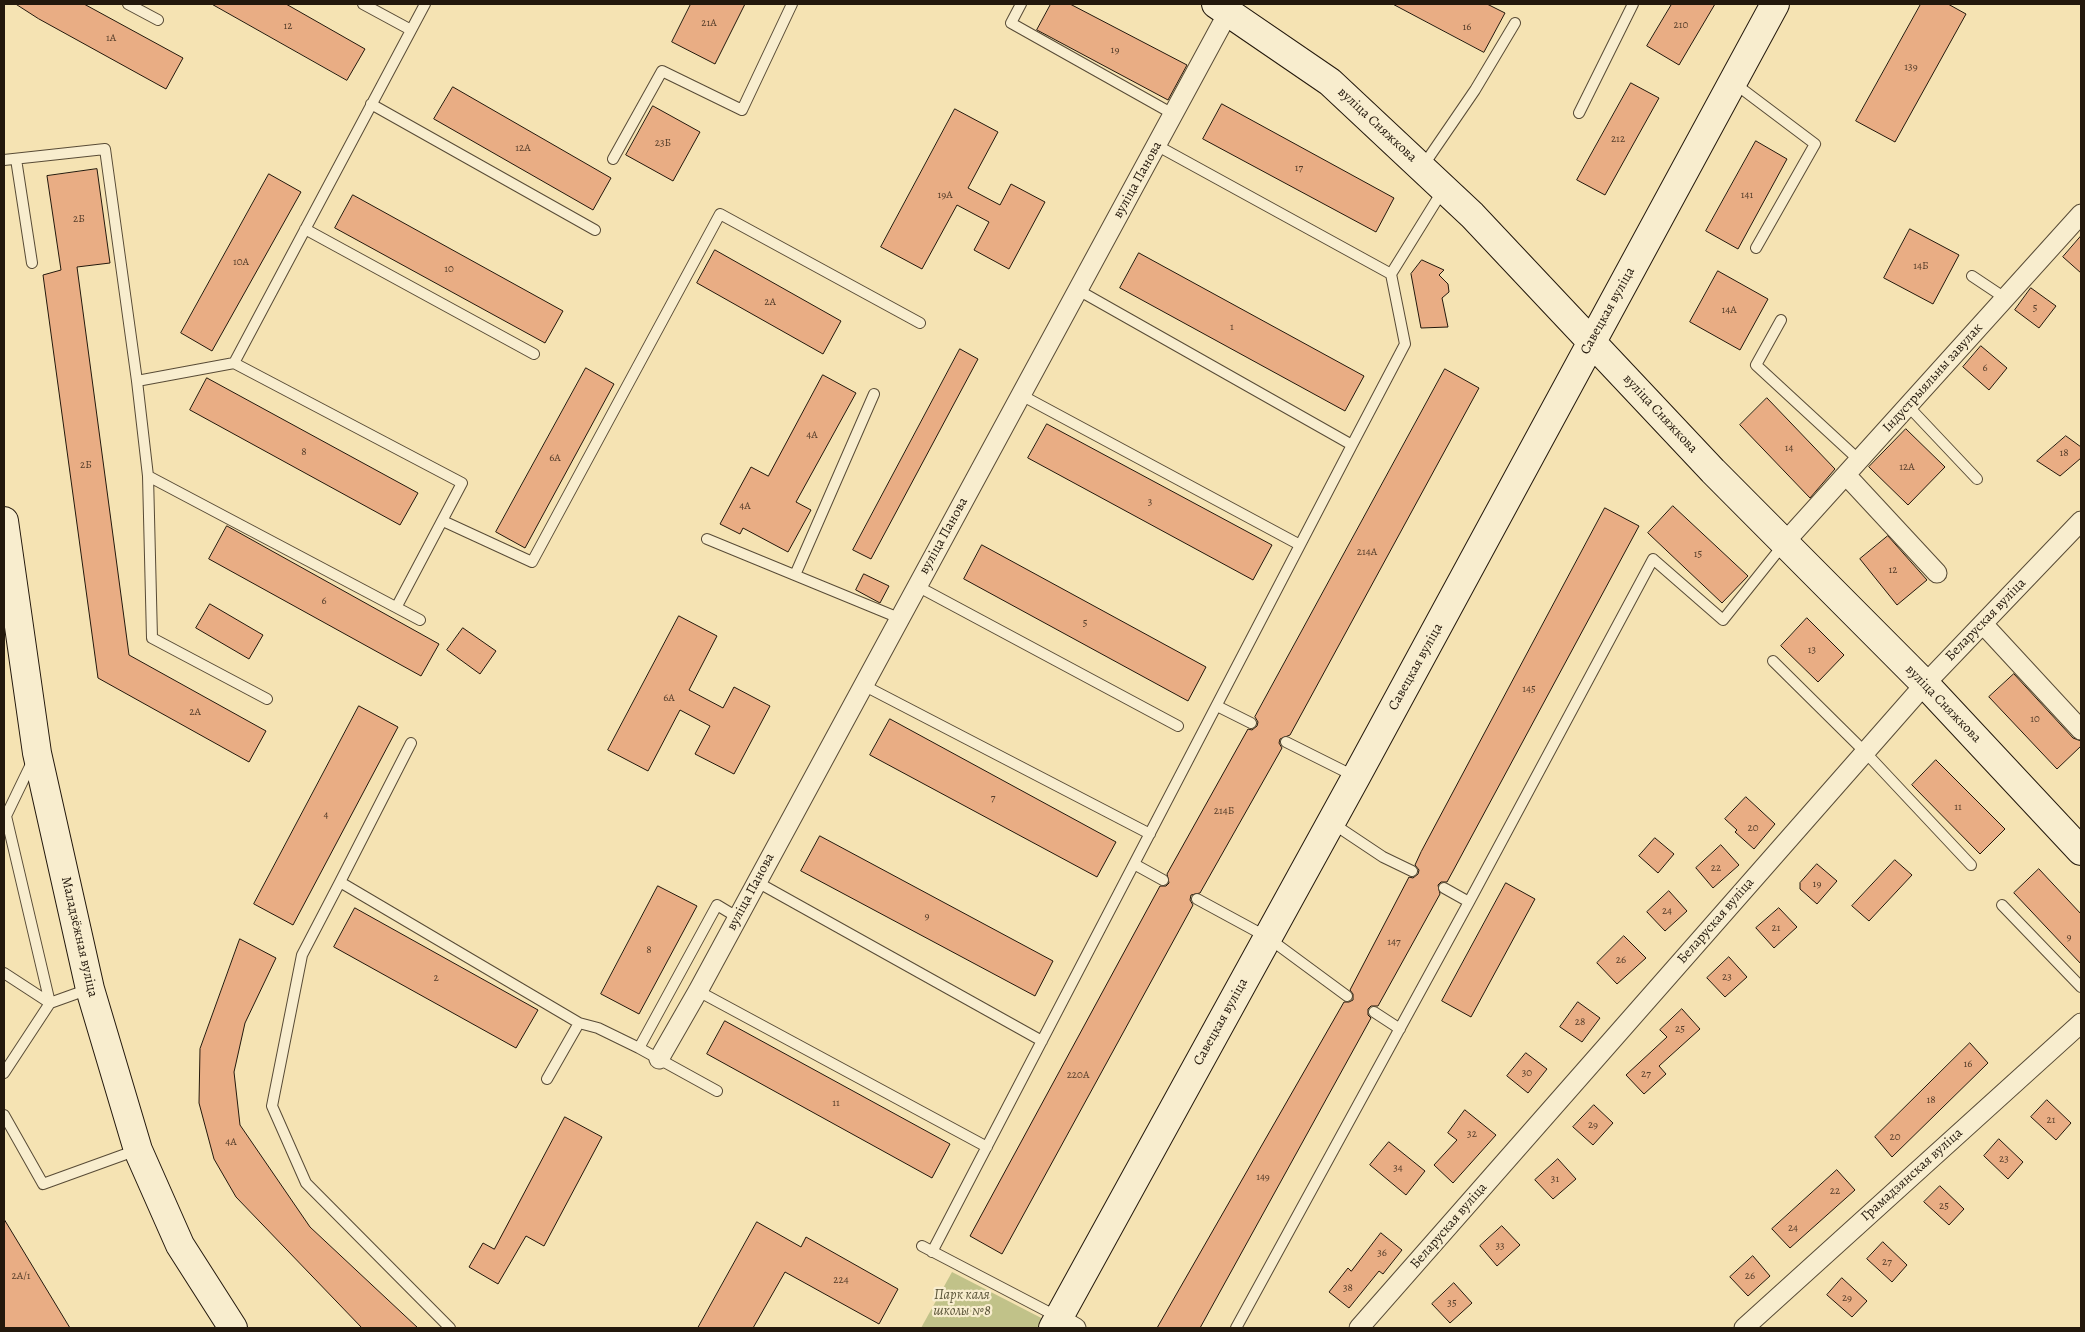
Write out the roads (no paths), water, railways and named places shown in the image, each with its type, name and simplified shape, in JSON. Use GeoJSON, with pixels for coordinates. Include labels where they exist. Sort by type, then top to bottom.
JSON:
{"type":"FeatureCollection","features":[{"type":"Feature","properties":{"kind":"street","name":"Савецкая вуліца"},"geometry":{"type":"LineString","coordinates":[[1062,1325],[1267,937],[1734,83],[1775,4]]}},
{"type":"Feature","properties":{"kind":"street","name":"вуліца Панова"},"geometry":{"type":"LineString","coordinates":[[658,1060],[698,991],[1173,114],[1223,7]]}},
{"type":"Feature","properties":{"kind":"street","name":"вуліца Сняжкова"},"geometry":{"type":"LineString","coordinates":[[1223,7],[1330,82],[1444,188],[1592,341],[1713,471],[1925,684],[2081,851]]}},
{"type":"Feature","properties":{"kind":"street","name":"Індустрыяльны завулак"},"geometry":{"type":"LineString","coordinates":[[1785,542],[2081,214]]}},
{"type":"Feature","properties":{"kind":"street"},"geometry":{"type":"LineString","coordinates":[[1846,475],[1937,573]]}},
{"type":"Feature","properties":{"kind":"street","name":"Маладзёжная вуліца"},"geometry":{"type":"LineString","coordinates":[[4,521],[37,752],[90,989],[138,1150],[180,1244],[233,1328]]}},
{"type":"Feature","properties":{"kind":"street","name":"Беларуская вуліца"},"geometry":{"type":"LineString","coordinates":[[1358,1328],[1925,684],[2081,521]]}},
{"type":"Feature","properties":{"kind":"street"},"geometry":{"type":"LineString","coordinates":[[1983,624],[2081,730]]}},
{"type":"Feature","properties":{"kind":"street","name":"Грамадзянская вуліца"},"geometry":{"type":"LineString","coordinates":[[1744,1328],[2081,1023]]}},
{"type":"Feature","properties":{"kind":"lane"},"geometry":{"type":"LineString","coordinates":[[128,4],[158,20]]}},
{"type":"Feature","properties":{"kind":"lane"},"geometry":{"type":"LineString","coordinates":[[363,4],[411,30]]}},
{"type":"Feature","properties":{"kind":"lane"},"geometry":{"type":"LineString","coordinates":[[234,363],[425,4]]}},
{"type":"Feature","properties":{"kind":"lane"},"geometry":{"type":"LineString","coordinates":[[613,159],[662,71],[742,110],[792,4]]}},
{"type":"Feature","properties":{"kind":"lane"},"geometry":{"type":"LineString","coordinates":[[1021,4],[1011,22],[1173,114]]}},
{"type":"Feature","properties":{"kind":"lane"},"geometry":{"type":"LineString","coordinates":[[1578,113],[1633,4]]}},
{"type":"Feature","properties":{"kind":"lane"},"geometry":{"type":"LineString","coordinates":[[1422,167],[1475,90],[1515,23]]}},
{"type":"Feature","properties":{"kind":"lane"},"geometry":{"type":"LineString","coordinates":[[1734,83],[1815,144],[1756,248]]}},
{"type":"Feature","properties":{"kind":"lane"},"geometry":{"type":"LineString","coordinates":[[371,104],[595,230]]}},
{"type":"Feature","properties":{"kind":"lane"},"geometry":{"type":"LineString","coordinates":[[1156,145],[1391,274]]}},
{"type":"Feature","properties":{"kind":"lane"},"geometry":{"type":"LineString","coordinates":[[4,160],[105,148],[148,476],[152,638],[267,699]]}},
{"type":"Feature","properties":{"kind":"lane"},"geometry":{"type":"LineString","coordinates":[[16,159],[32,263]]}},
{"type":"Feature","properties":{"kind":"lane"},"geometry":{"type":"LineString","coordinates":[[932,1252],[1405,344],[1391,274],[1444,188]]}},
{"type":"Feature","properties":{"kind":"lane"},"geometry":{"type":"LineString","coordinates":[[443,521],[532,562],[720,214],[920,323]]}},
{"type":"Feature","properties":{"kind":"lane"},"geometry":{"type":"LineString","coordinates":[[305,229],[534,354]]}},
{"type":"Feature","properties":{"kind":"lane"},"geometry":{"type":"LineString","coordinates":[[1972,276],[2005,298]]}},
{"type":"Feature","properties":{"kind":"lane"},"geometry":{"type":"LineString","coordinates":[[1078,290],[1352,445]]}},
{"type":"Feature","properties":{"kind":"lane"},"geometry":{"type":"LineString","coordinates":[[1782,320],[1756,365],[1859,460]]}},
{"type":"Feature","properties":{"kind":"lane"},"geometry":{"type":"LineString","coordinates":[[137,381],[234,363],[462,483],[397,606]]}},
{"type":"Feature","properties":{"kind":"lane"},"geometry":{"type":"LineString","coordinates":[[795,575],[874,394]]}},
{"type":"Feature","properties":{"kind":"lane"},"geometry":{"type":"LineString","coordinates":[[1022,395],[1300,545]]}},
{"type":"Feature","properties":{"kind":"lane"},"geometry":{"type":"LineString","coordinates":[[1908,406],[1977,479]]}},
{"type":"Feature","properties":{"kind":"lane"},"geometry":{"type":"LineString","coordinates":[[148,476],[397,606],[420,620]]}},
{"type":"Feature","properties":{"kind":"lane"},"geometry":{"type":"LineString","coordinates":[[707,539],[900,618]]}},
{"type":"Feature","properties":{"kind":"lane"},"geometry":{"type":"LineString","coordinates":[[1236,1328],[1469,902],[1653,559],[1723,620],[1785,542]]}},
{"type":"Feature","properties":{"kind":"lane"},"geometry":{"type":"LineString","coordinates":[[917,586],[1178,726]]}},
{"type":"Feature","properties":{"kind":"lane"},"geometry":{"type":"LineString","coordinates":[[1773,660],[1865,752],[1972,865]]}},
{"type":"Feature","properties":{"kind":"lane"},"geometry":{"type":"LineString","coordinates":[[863,685],[1150,834]]}},
{"type":"Feature","properties":{"kind":"lane"},"geometry":{"type":"LineString","coordinates":[[1217,706],[1251,723]]}},
{"type":"Feature","properties":{"kind":"lane"},"geometry":{"type":"LineString","coordinates":[[1286,742],[1356,777]]}},
{"type":"Feature","properties":{"kind":"lane"},"geometry":{"type":"LineString","coordinates":[[411,743],[302,955],[272,1106],[306,1183],[450,1328]]}},
{"type":"Feature","properties":{"kind":"lane"},"geometry":{"type":"LineString","coordinates":[[37,752],[6,816],[50,1003]]}},
{"type":"Feature","properties":{"kind":"lane"},"geometry":{"type":"LineString","coordinates":[[1330,822],[1383,857],[1412,871]]}},
{"type":"Feature","properties":{"kind":"lane"},"geometry":{"type":"LineString","coordinates":[[1134,864],[1163,880]]}},
{"type":"Feature","properties":{"kind":"lane"},"geometry":{"type":"LineString","coordinates":[[340,882],[579,1022],[598,1028],[717,1091]]}},
{"type":"Feature","properties":{"kind":"lane"},"geometry":{"type":"LineString","coordinates":[[757,882],[1042,1040]]}},
{"type":"Feature","properties":{"kind":"lane"},"geometry":{"type":"LineString","coordinates":[[1444,888],[1469,902]]}},
{"type":"Feature","properties":{"kind":"lane"},"geometry":{"type":"LineString","coordinates":[[1197,898],[1267,937],[1347,996]]}},
{"type":"Feature","properties":{"kind":"lane"},"geometry":{"type":"LineString","coordinates":[[638,1048],[717,905],[737,918]]}},
{"type":"Feature","properties":{"kind":"lane"},"geometry":{"type":"LineString","coordinates":[[2002,905],[2081,987]]}},
{"type":"Feature","properties":{"kind":"lane"},"geometry":{"type":"LineString","coordinates":[[4,973],[50,1003]]}},
{"type":"Feature","properties":{"kind":"lane"},"geometry":{"type":"LineString","coordinates":[[4,1073],[17,1056],[50,1003],[90,989]]}},
{"type":"Feature","properties":{"kind":"lane"},"geometry":{"type":"LineString","coordinates":[[698,991],[987,1147]]}},
{"type":"Feature","properties":{"kind":"lane"},"geometry":{"type":"LineString","coordinates":[[1374,1012],[1400,1029]]}},
{"type":"Feature","properties":{"kind":"lane"},"geometry":{"type":"LineString","coordinates":[[547,1079],[579,1022]]}},
{"type":"Feature","properties":{"kind":"lane"},"geometry":{"type":"LineString","coordinates":[[4,1115],[43,1184],[138,1150]]}},
{"type":"Feature","properties":{"kind":"lane"},"geometry":{"type":"LineString","coordinates":[[922,1246],[1062,1325]]}},
{"type":"Feature","properties":{"kind":"park label","name":"Парк каля школы №8"},"geometry":{"type":"Point","coordinates":[962,1304]}}]}
